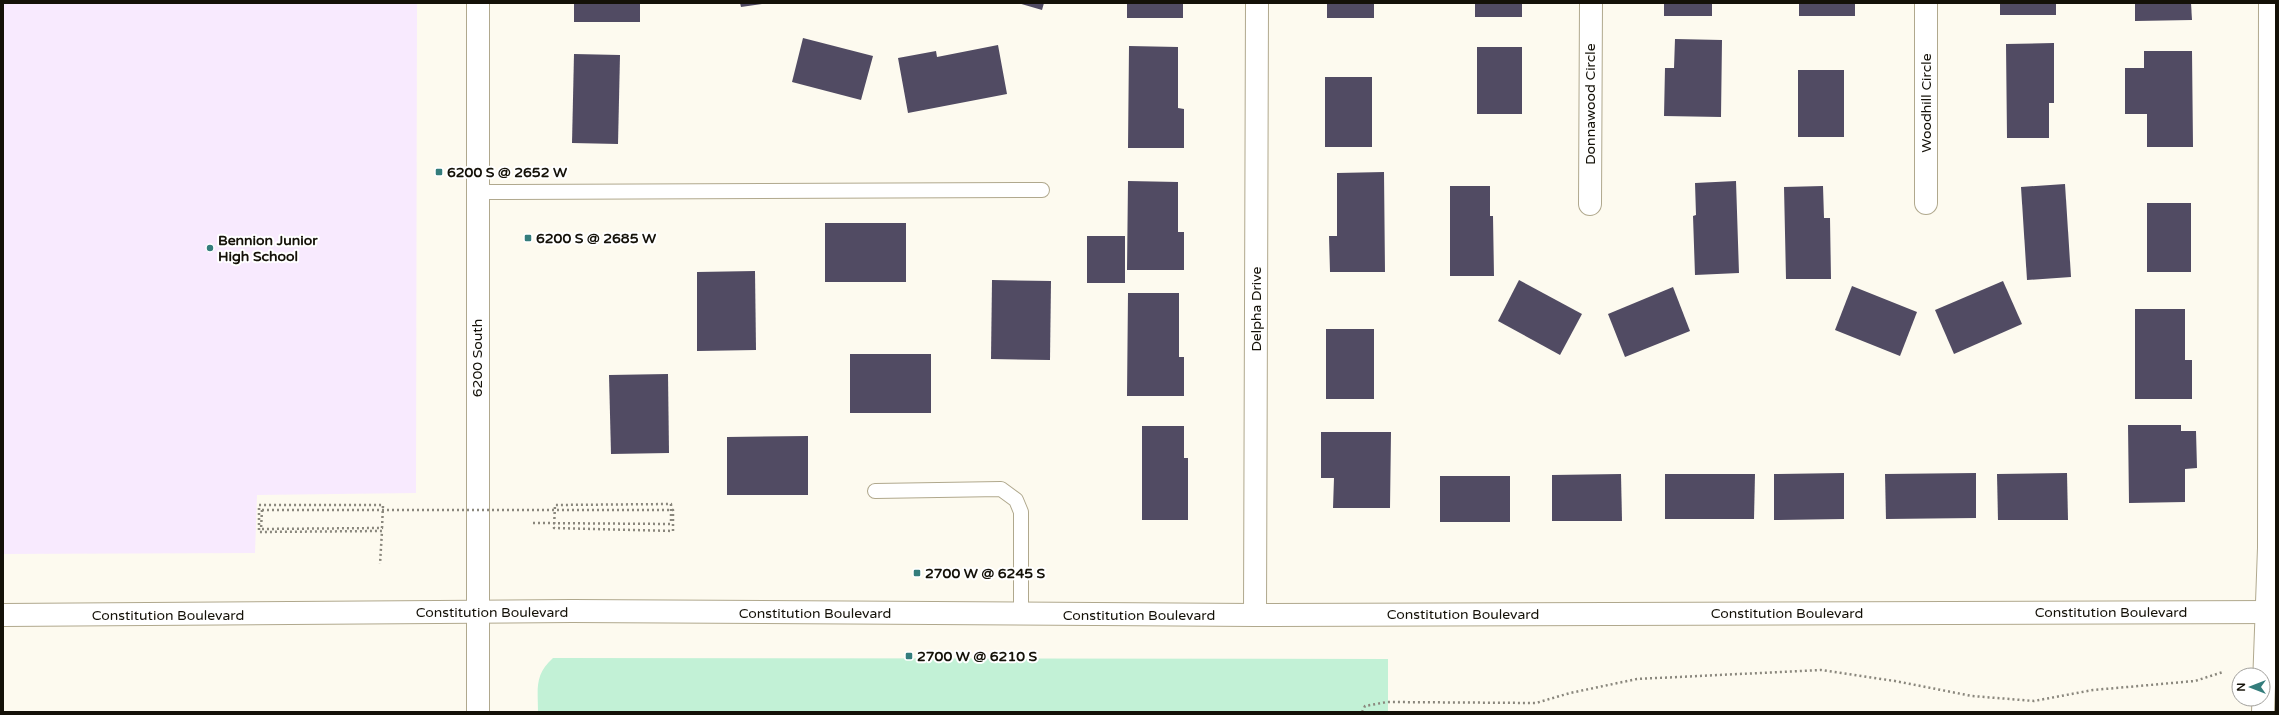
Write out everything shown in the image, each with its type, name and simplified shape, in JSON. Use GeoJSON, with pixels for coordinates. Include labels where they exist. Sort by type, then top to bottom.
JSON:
{"type":"FeatureCollection","features":[{"type":"Feature","properties":{"kind":"main road","name":"6200 South"},"geometry":{"type":"LineString","coordinates":[[478,3],[478,712]]}},
{"type":"Feature","properties":{"kind":"main road","name":"Delpha Drive"},"geometry":{"type":"LineString","coordinates":[[1255,615],[1257,3]]}},
{"type":"Feature","properties":{"kind":"main road","name":"Donnawood Circle"},"geometry":{"type":"LineString","coordinates":[[1590,3],[1590,204]]}},
{"type":"Feature","properties":{"kind":"main road","name":"Woodhill Circle"},"geometry":{"type":"LineString","coordinates":[[1926,3],[1926,203]]}},
{"type":"Feature","properties":{"kind":"main road"},"geometry":{"type":"LineString","coordinates":[[2263,712],[2271,612],[2269,548],[2270,3]]}},
{"type":"Feature","properties":{"kind":"main road","name":"Constitution Boulevard"},"geometry":{"type":"LineString","coordinates":[[3,615],[792,612],[1021,615],[1255,615],[2271,612]]}},
{"type":"Feature","properties":{"kind":"lane"},"geometry":{"type":"LineString","coordinates":[[478,192],[1042,190]]}},
{"type":"Feature","properties":{"kind":"lane"},"geometry":{"type":"LineString","coordinates":[[875,491],[1001,488],[1016,500],[1021,512],[1021,615]]}},
{"type":"Feature","properties":{"kind":"path"},"geometry":{"type":"LineString","coordinates":[[380,564],[382,531],[259,532],[259,506],[383,505],[382,528],[261,528],[262,510],[396,509],[452,510],[467,510],[475,510],[491,510],[499,510],[515,510],[523,510],[538,510],[546,510],[554,510],[562,510],[570,510],[586,510],[594,510],[610,510],[618,510],[633,510],[641,510],[657,510],[665,510],[673,510],[673,531],[554,528],[554,513],[555,506],[671,504],[671,511],[671,524],[533,523]]}},
{"type":"Feature","properties":{"kind":"path"},"geometry":{"type":"LineString","coordinates":[[1362,712],[1365,706],[1387,702],[1536,703],[1570,693],[1637,679],[1710,674],[1821,670],[1895,681],[1972,696],[2034,701],[2093,690],[2196,681],[2223,672]]}},
{"type":"Feature","properties":{"kind":"shaded area","name":"Bennion Junior High School"},"geometry":{"type":"Polygon","coordinates":[[[3,3],[417,3],[416,493],[257,495],[255,553],[3,554],[3,3]]]}},
{"type":"Feature","properties":{"kind":"green space"},"geometry":{"type":"Polygon","coordinates":[[[553,658],[1388,659],[1388,712],[538,712],[538,683],[543,670],[553,658]]]}},
{"type":"Feature","properties":{"kind":"building"},"geometry":{"type":"Polygon","coordinates":[[[574,3],[640,3],[640,22],[574,22],[574,3]]]}},
{"type":"Feature","properties":{"kind":"building"},"geometry":{"type":"Polygon","coordinates":[[[740,3],[762,3],[762,4],[741,7],[740,3]]]}},
{"type":"Feature","properties":{"kind":"building"},"geometry":{"type":"Polygon","coordinates":[[[1018,3],[1044,3],[1042,10],[1018,3]]]}},
{"type":"Feature","properties":{"kind":"building"},"geometry":{"type":"Polygon","coordinates":[[[1127,3],[1183,3],[1183,18],[1127,18],[1127,3]]]}},
{"type":"Feature","properties":{"kind":"building"},"geometry":{"type":"Polygon","coordinates":[[[1327,3],[1374,3],[1374,18],[1327,18],[1327,3]]]}},
{"type":"Feature","properties":{"kind":"building"},"geometry":{"type":"Polygon","coordinates":[[[1475,3],[1522,3],[1522,17],[1475,17],[1475,3]]]}},
{"type":"Feature","properties":{"kind":"building"},"geometry":{"type":"Polygon","coordinates":[[[1664,3],[1712,3],[1712,16],[1664,16],[1664,3]]]}},
{"type":"Feature","properties":{"kind":"building"},"geometry":{"type":"Polygon","coordinates":[[[1799,3],[1855,3],[1855,16],[1799,16],[1799,3]]]}},
{"type":"Feature","properties":{"kind":"building"},"geometry":{"type":"Polygon","coordinates":[[[2000,3],[2056,3],[2056,15],[2000,15],[2000,3]]]}},
{"type":"Feature","properties":{"kind":"building"},"geometry":{"type":"Polygon","coordinates":[[[2135,3],[2191,3],[2192,20],[2135,21],[2135,3]]]}},
{"type":"Feature","properties":{"kind":"building"},"geometry":{"type":"Polygon","coordinates":[[[803,38],[873,56],[861,100],[792,82],[803,38]]]}},
{"type":"Feature","properties":{"kind":"building"},"geometry":{"type":"Polygon","coordinates":[[[1675,39],[1722,40],[1721,117],[1664,116],[1665,68],[1674,68],[1675,39]]]}},
{"type":"Feature","properties":{"kind":"building"},"geometry":{"type":"Polygon","coordinates":[[[2054,43],[2054,103],[2049,103],[2049,138],[2007,138],[2006,44],[2054,43]]]}},
{"type":"Feature","properties":{"kind":"building"},"geometry":{"type":"Polygon","coordinates":[[[998,45],[1007,94],[908,113],[898,58],[936,51],[937,57],[998,45]]]}},
{"type":"Feature","properties":{"kind":"building"},"geometry":{"type":"Polygon","coordinates":[[[1129,46],[1178,47],[1178,108],[1184,109],[1184,148],[1128,148],[1129,46]]]}},
{"type":"Feature","properties":{"kind":"building"},"geometry":{"type":"Polygon","coordinates":[[[1477,47],[1522,47],[1522,114],[1477,114],[1477,47]]]}},
{"type":"Feature","properties":{"kind":"building"},"geometry":{"type":"Polygon","coordinates":[[[2144,51],[2192,51],[2193,147],[2147,147],[2147,114],[2125,114],[2125,68],[2144,68],[2144,51]]]}},
{"type":"Feature","properties":{"kind":"building"},"geometry":{"type":"Polygon","coordinates":[[[574,54],[620,55],[618,144],[572,143],[574,54]]]}},
{"type":"Feature","properties":{"kind":"building"},"geometry":{"type":"Polygon","coordinates":[[[1798,70],[1844,70],[1844,137],[1798,137],[1798,70]]]}},
{"type":"Feature","properties":{"kind":"building"},"geometry":{"type":"Polygon","coordinates":[[[1325,77],[1372,77],[1372,147],[1325,147],[1325,77]]]}},
{"type":"Feature","properties":{"kind":"building"},"geometry":{"type":"Polygon","coordinates":[[[1384,172],[1385,272],[1330,272],[1329,236],[1337,236],[1337,173],[1384,172]]]}},
{"type":"Feature","properties":{"kind":"building"},"geometry":{"type":"Polygon","coordinates":[[[1128,181],[1178,182],[1178,232],[1184,232],[1184,270],[1127,270],[1128,181]]]}},
{"type":"Feature","properties":{"kind":"building"},"geometry":{"type":"Polygon","coordinates":[[[1736,181],[1739,273],[1695,275],[1693,216],[1696,215],[1695,183],[1736,181]]]}},
{"type":"Feature","properties":{"kind":"building"},"geometry":{"type":"Polygon","coordinates":[[[2065,184],[2071,277],[2027,280],[2021,187],[2065,184]]]}},
{"type":"Feature","properties":{"kind":"building"},"geometry":{"type":"Polygon","coordinates":[[[1450,186],[1490,186],[1490,216],[1493,216],[1494,276],[1450,276],[1450,186]]]}},
{"type":"Feature","properties":{"kind":"building"},"geometry":{"type":"Polygon","coordinates":[[[1823,186],[1824,218],[1830,218],[1831,279],[1786,279],[1784,187],[1823,186]]]}},
{"type":"Feature","properties":{"kind":"building"},"geometry":{"type":"Polygon","coordinates":[[[2147,203],[2191,203],[2191,272],[2147,272],[2147,203]]]}},
{"type":"Feature","properties":{"kind":"building"},"geometry":{"type":"Polygon","coordinates":[[[825,223],[906,223],[906,282],[825,282],[825,223]]]}},
{"type":"Feature","properties":{"kind":"building"},"geometry":{"type":"Polygon","coordinates":[[[1087,236],[1125,236],[1125,283],[1087,283],[1087,236]]]}},
{"type":"Feature","properties":{"kind":"building"},"geometry":{"type":"Polygon","coordinates":[[[755,271],[756,350],[697,351],[697,272],[755,271]]]}},
{"type":"Feature","properties":{"kind":"building"},"geometry":{"type":"Polygon","coordinates":[[[992,280],[1051,281],[1050,360],[991,359],[992,280]]]}},
{"type":"Feature","properties":{"kind":"building"},"geometry":{"type":"Polygon","coordinates":[[[1519,280],[1582,314],[1560,355],[1498,321],[1519,280]]]}},
{"type":"Feature","properties":{"kind":"building"},"geometry":{"type":"Polygon","coordinates":[[[2003,281],[2022,324],[1954,354],[1935,310],[2003,281]]]}},
{"type":"Feature","properties":{"kind":"building"},"geometry":{"type":"Polygon","coordinates":[[[1852,286],[1917,312],[1900,356],[1835,330],[1852,286]]]}},
{"type":"Feature","properties":{"kind":"building"},"geometry":{"type":"Polygon","coordinates":[[[1673,287],[1690,331],[1625,357],[1608,314],[1673,287]]]}},
{"type":"Feature","properties":{"kind":"building"},"geometry":{"type":"Polygon","coordinates":[[[1128,293],[1179,293],[1179,357],[1184,357],[1184,396],[1127,396],[1128,293]]]}},
{"type":"Feature","properties":{"kind":"building"},"geometry":{"type":"Polygon","coordinates":[[[2135,309],[2185,309],[2185,360],[2192,360],[2192,399],[2135,399],[2135,309]]]}},
{"type":"Feature","properties":{"kind":"building"},"geometry":{"type":"Polygon","coordinates":[[[1326,329],[1374,329],[1374,399],[1326,399],[1326,329]]]}},
{"type":"Feature","properties":{"kind":"building"},"geometry":{"type":"Polygon","coordinates":[[[850,354],[931,354],[931,413],[850,413],[850,354]]]}},
{"type":"Feature","properties":{"kind":"building"},"geometry":{"type":"Polygon","coordinates":[[[668,374],[669,453],[611,454],[609,375],[668,374]]]}},
{"type":"Feature","properties":{"kind":"building"},"geometry":{"type":"Polygon","coordinates":[[[2128,425],[2181,425],[2181,431],[2196,431],[2197,468],[2185,469],[2185,502],[2129,503],[2128,425]]]}},
{"type":"Feature","properties":{"kind":"building"},"geometry":{"type":"Polygon","coordinates":[[[1142,426],[1184,426],[1184,458],[1188,458],[1188,520],[1142,520],[1142,426]]]}},
{"type":"Feature","properties":{"kind":"building"},"geometry":{"type":"Polygon","coordinates":[[[1321,432],[1391,432],[1390,508],[1333,508],[1334,478],[1321,478],[1321,432]]]}},
{"type":"Feature","properties":{"kind":"building"},"geometry":{"type":"Polygon","coordinates":[[[808,436],[808,495],[727,495],[727,437],[808,436]]]}},
{"type":"Feature","properties":{"kind":"building"},"geometry":{"type":"Polygon","coordinates":[[[1844,473],[1844,519],[1774,520],[1774,474],[1844,473]]]}},
{"type":"Feature","properties":{"kind":"building"},"geometry":{"type":"Polygon","coordinates":[[[1976,473],[1976,518],[1886,519],[1885,474],[1976,473]]]}},
{"type":"Feature","properties":{"kind":"building"},"geometry":{"type":"Polygon","coordinates":[[[2067,473],[2068,520],[1998,520],[1997,474],[2067,473]]]}},
{"type":"Feature","properties":{"kind":"building"},"geometry":{"type":"Polygon","coordinates":[[[1621,474],[1622,521],[1552,521],[1552,475],[1621,474]]]}},
{"type":"Feature","properties":{"kind":"building"},"geometry":{"type":"Polygon","coordinates":[[[1665,474],[1755,474],[1754,519],[1665,519],[1665,474]]]}},
{"type":"Feature","properties":{"kind":"building"},"geometry":{"type":"Polygon","coordinates":[[[1440,476],[1510,476],[1510,522],[1440,522],[1440,476]]]}},
{"type":"Feature","properties":{"kind":"place","name":"6200 S @ 2652 W"},"geometry":{"type":"Point","coordinates":[439,172]}},
{"type":"Feature","properties":{"kind":"place","name":"6200 S @ 2685 W"},"geometry":{"type":"Point","coordinates":[528,238]}},
{"type":"Feature","properties":{"kind":"place","name":"Bennion Junior High School"},"geometry":{"type":"Point","coordinates":[210,248]}},
{"type":"Feature","properties":{"kind":"place","name":"2700 W @ 6245 S"},"geometry":{"type":"Point","coordinates":[917,573]}},
{"type":"Feature","properties":{"kind":"place","name":"2700 W @ 6210 S"},"geometry":{"type":"Point","coordinates":[909,656]}}]}
